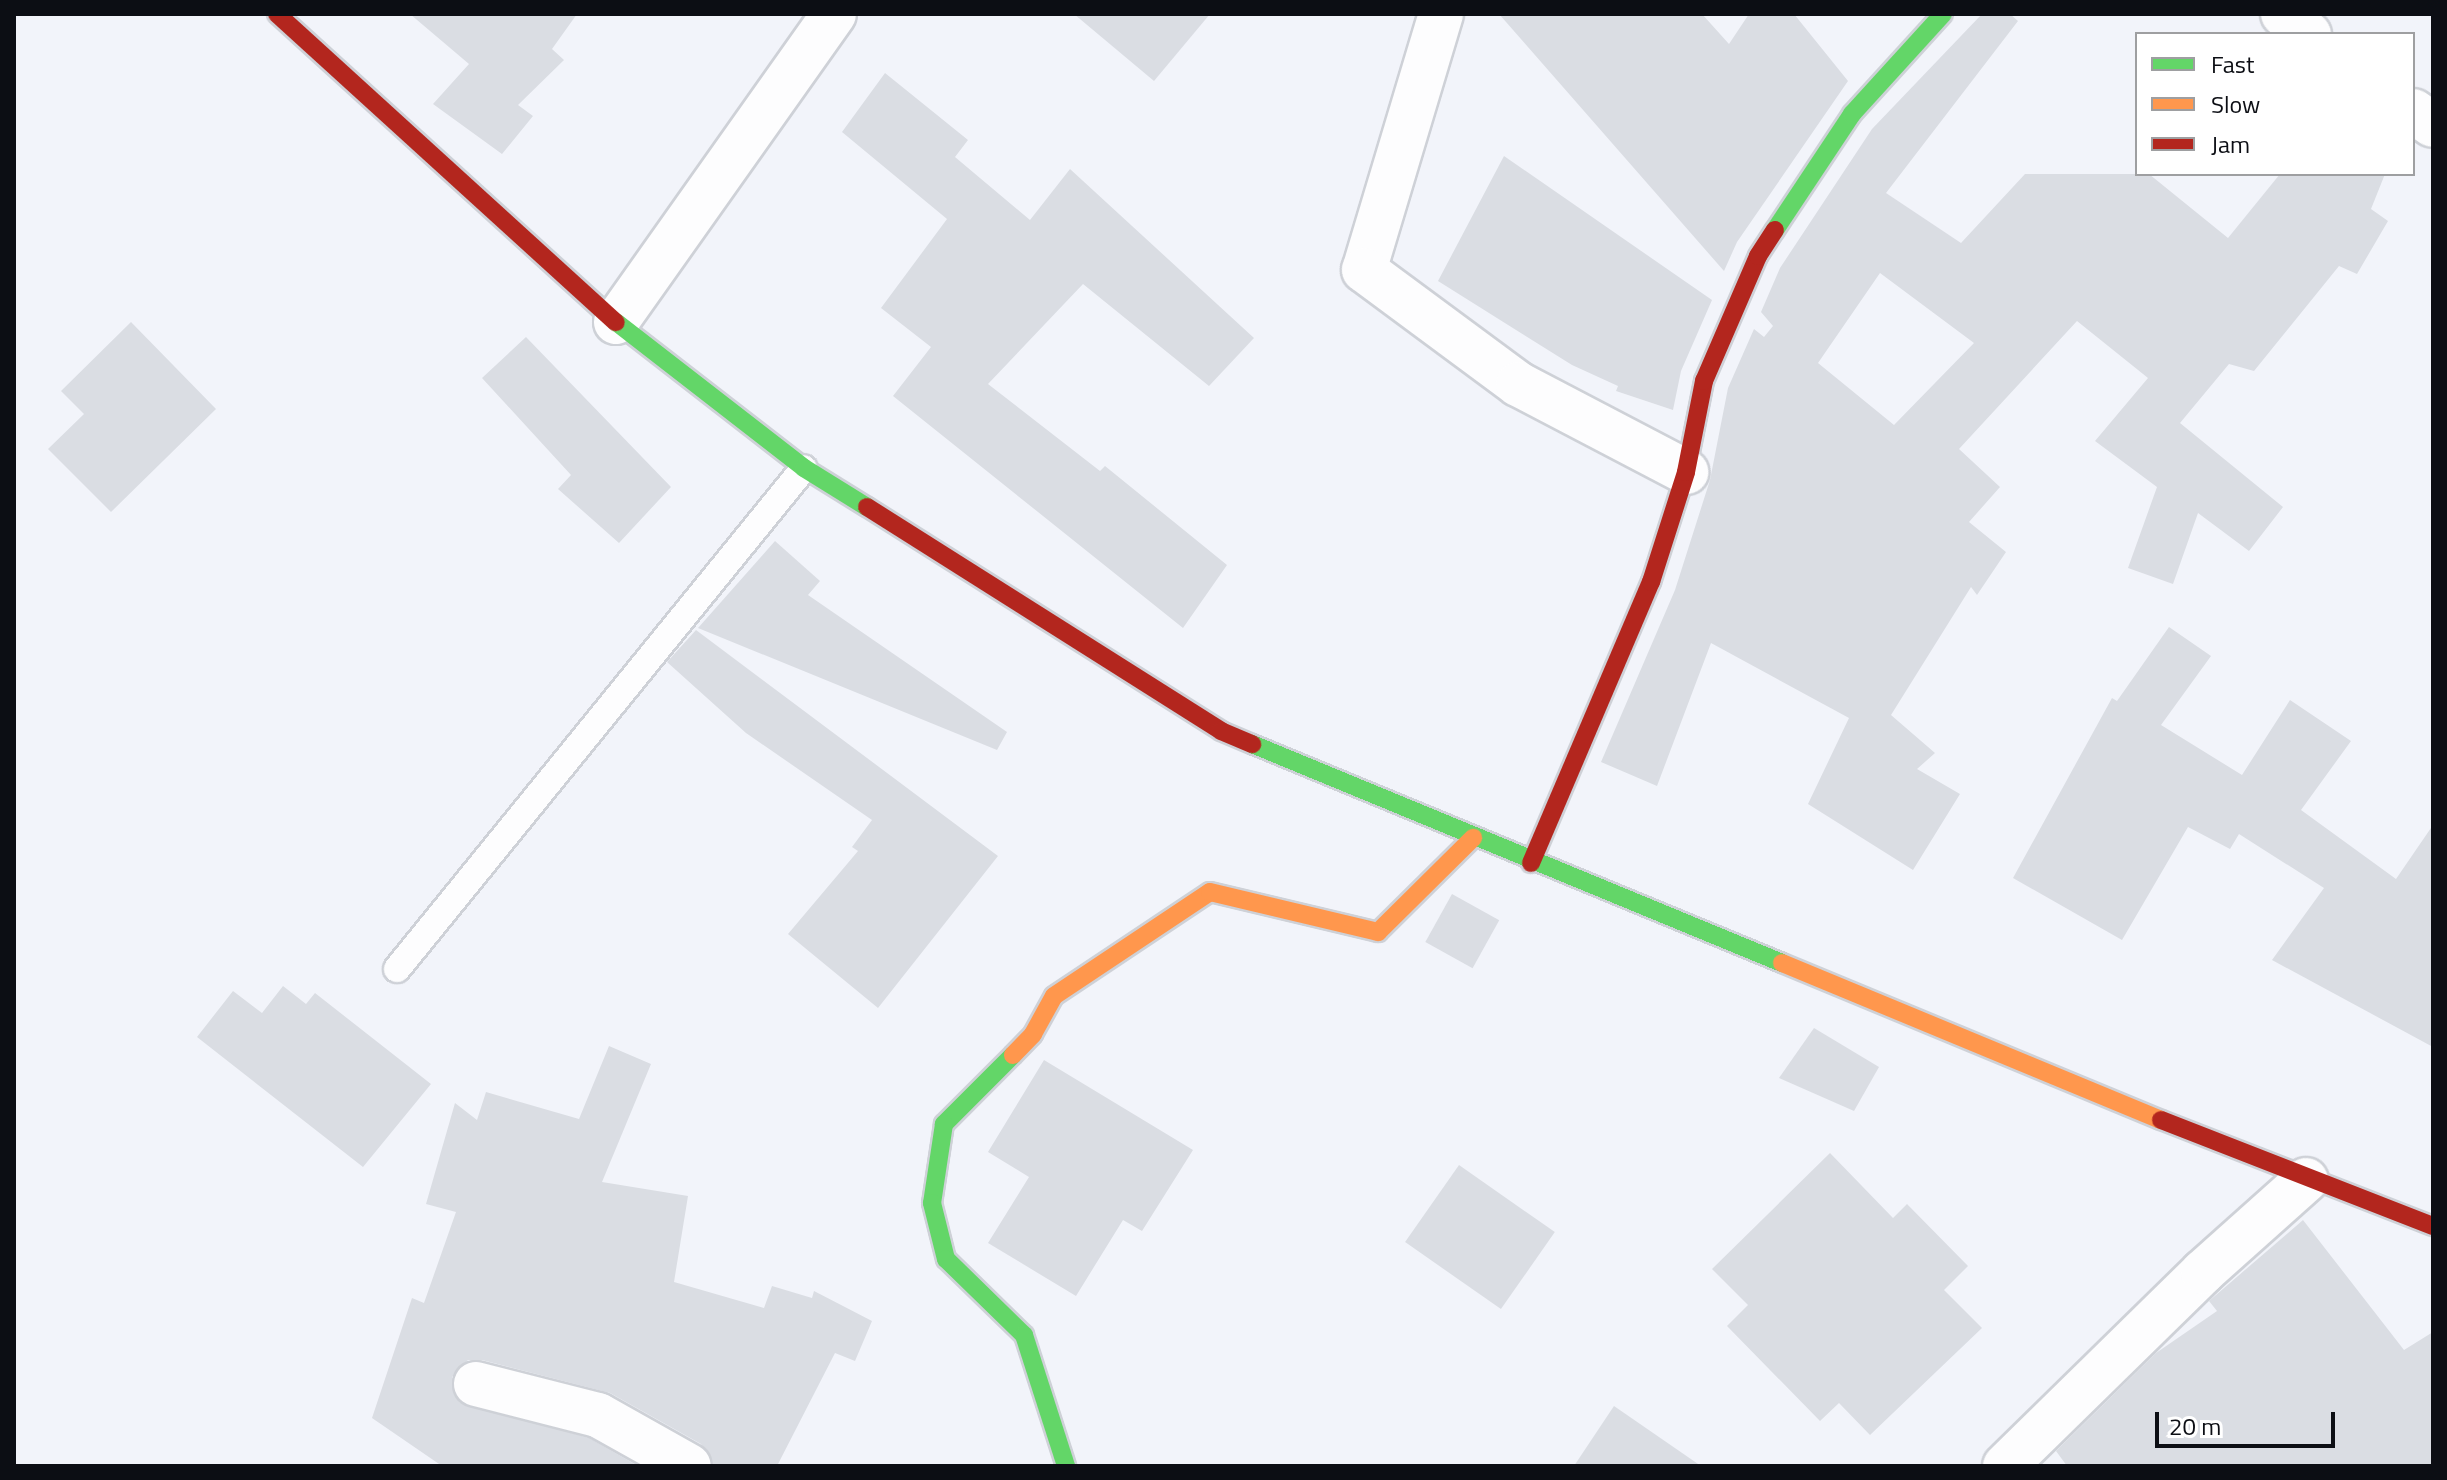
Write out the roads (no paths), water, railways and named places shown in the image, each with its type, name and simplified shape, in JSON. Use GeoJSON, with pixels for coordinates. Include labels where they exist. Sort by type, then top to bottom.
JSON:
{"type":"FeatureCollection","features":[{"type":"Feature","properties":{"kind":"street"},"geometry":{"type":"LineString","coordinates":[[277,14],[616,322],[804,468],[1221,731],[1531,863],[2306,1180],[2433,1226]]}},
{"type":"Feature","properties":{"kind":"street"},"geometry":{"type":"LineString","coordinates":[[616,322],[834,14]]}},
{"type":"Feature","properties":{"kind":"street"},"geometry":{"type":"LineString","coordinates":[[1441,14],[1364,270],[1518,384],[1686,472]]}},
{"type":"Feature","properties":{"kind":"street"},"geometry":{"type":"LineString","coordinates":[[1531,863],[1651,582],[1686,472],[1704,381],[1758,256],[1852,114],[1943,14]]}},
{"type":"Feature","properties":{"kind":"street"},"geometry":{"type":"LineString","coordinates":[[2283,14],[2306,32]]}},
{"type":"Feature","properties":{"kind":"street"},"geometry":{"type":"LineString","coordinates":[[2415,112],[2433,125]]}},
{"type":"Feature","properties":{"kind":"street"},"geometry":{"type":"LineString","coordinates":[[1066,1466],[1024,1335],[946,1259],[932,1203],[944,1124],[1033,1034],[1054,996],[1210,892],[1378,932],[1473,838]]}},
{"type":"Feature","properties":{"kind":"street"},"geometry":{"type":"LineString","coordinates":[[2005,1466],[2203,1272],[2306,1180]]}},
{"type":"Feature","properties":{"kind":"street"},"geometry":{"type":"LineString","coordinates":[[476,1384],[598,1415],[689,1466]]}},
{"type":"Feature","properties":{"kind":"lane"},"geometry":{"type":"LineString","coordinates":[[397,969],[804,468]]}}]}
